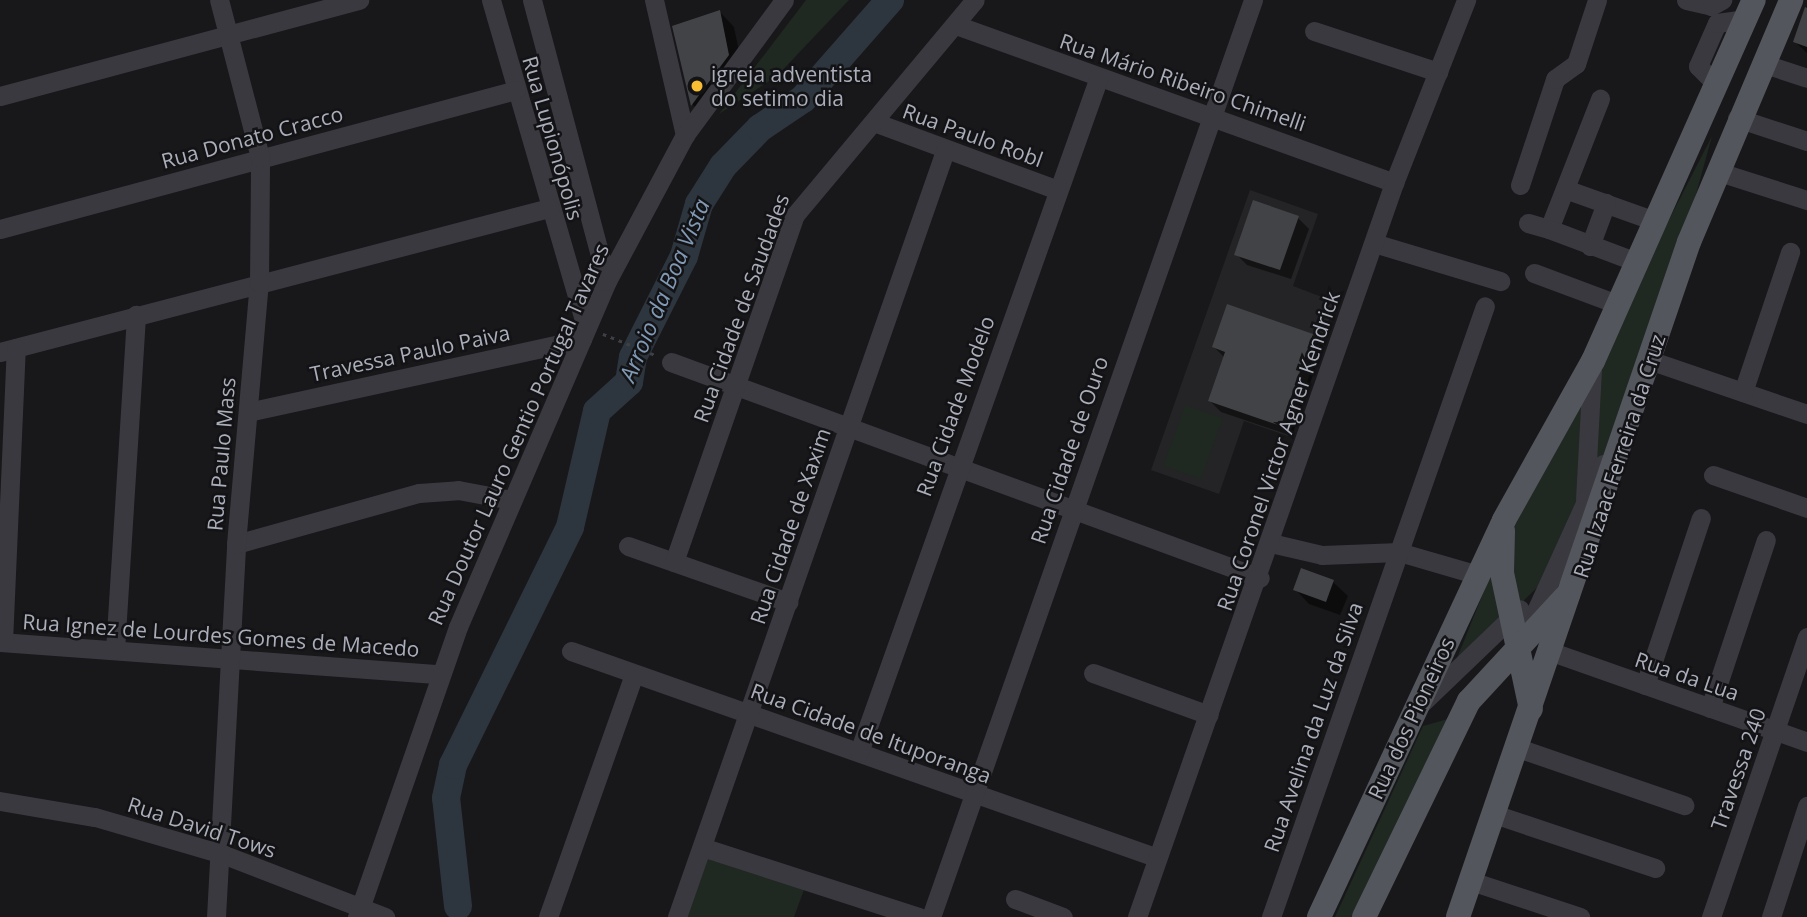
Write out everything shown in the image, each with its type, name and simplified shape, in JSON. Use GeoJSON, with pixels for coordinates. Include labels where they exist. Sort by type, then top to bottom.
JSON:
{"type":"FeatureCollection","features":[{"type":"Feature","properties":{"kind":"main road","name":"Rua Izaac Ferreira da Cruz"},"geometry":{"type":"LineString","coordinates":[[1458,917],[1576,586],[1716,171],[1791,0]]}},
{"type":"Feature","properties":{"kind":"main road"},"geometry":{"type":"LineString","coordinates":[[1531,713],[1521,644],[1502,573],[1504,520],[1593,360],[1750,9]]}},
{"type":"Feature","properties":{"kind":"main road","name":"Rua dos Pioneiros"},"geometry":{"type":"LineString","coordinates":[[1319,917],[1504,520]]}},
{"type":"Feature","properties":{"kind":"main road"},"geometry":{"type":"LineString","coordinates":[[1364,917],[1469,701],[1576,586]]}},
{"type":"Feature","properties":{"kind":"main road"},"geometry":{"type":"LineString","coordinates":[[1469,701],[1489,690],[1513,689],[1531,713]]}},
{"type":"Feature","properties":{"kind":"street","name":"Rua Paulo Mass"},"geometry":{"type":"LineString","coordinates":[[216,917],[222,854],[236,544],[259,282],[260,157],[219,0]]}},
{"type":"Feature","properties":{"kind":"street"},"geometry":{"type":"LineString","coordinates":[[0,96],[359,0]]}},
{"type":"Feature","properties":{"kind":"street","name":"Rua Lupionópolis"},"geometry":{"type":"LineString","coordinates":[[491,0],[584,333]]}},
{"type":"Feature","properties":{"kind":"street","name":"Rua Lupionópolis"},"geometry":{"type":"LineString","coordinates":[[533,0],[607,281]]}},
{"type":"Feature","properties":{"kind":"street"},"geometry":{"type":"LineString","coordinates":[[654,0],[685,135]]}},
{"type":"Feature","properties":{"kind":"street","name":"Rua Cidade de Saudades"},"geometry":{"type":"LineString","coordinates":[[674,562],[795,215],[975,0]]}},
{"type":"Feature","properties":{"kind":"street","name":"Rua Cidade de Ouro"},"geometry":{"type":"LineString","coordinates":[[931,917],[1211,113],[1253,0]]}},
{"type":"Feature","properties":{"kind":"street","name":"Rua Coronel Victor Agner Kendrick"},"geometry":{"type":"LineString","coordinates":[[1137,917],[1156,857],[1260,578],[1394,183],[1466,0]]}},
{"type":"Feature","properties":{"kind":"street"},"geometry":{"type":"LineString","coordinates":[[1520,185],[1555,79],[1576,64],[1597,0]]}},
{"type":"Feature","properties":{"kind":"street"},"geometry":{"type":"LineString","coordinates":[[1686,0],[1711,6],[1722,0]]}},
{"type":"Feature","properties":{"kind":"street","name":"Rua Doutor Lauro Gentio Portugal Tavares"},"geometry":{"type":"LineString","coordinates":[[358,912],[439,674],[607,281],[685,135],[779,3]]}},
{"type":"Feature","properties":{"kind":"street","name":"Rua Mário Ribeiro Chimelli"},"geometry":{"type":"LineString","coordinates":[[956,25],[1098,77],[1211,113],[1394,183]]}},
{"type":"Feature","properties":{"kind":"street"},"geometry":{"type":"LineString","coordinates":[[1314,31],[1438,72]]}},
{"type":"Feature","properties":{"kind":"street"},"geometry":{"type":"LineString","coordinates":[[1762,62],[1807,78]]}},
{"type":"Feature","properties":{"kind":"street","name":"Rua Cidade Modelo"},"geometry":{"type":"LineString","coordinates":[[859,752],[957,468],[1098,77]]}},
{"type":"Feature","properties":{"kind":"street","name":"Rua Donato Cracco"},"geometry":{"type":"LineString","coordinates":[[0,229],[516,90]]}},
{"type":"Feature","properties":{"kind":"street"},"geometry":{"type":"LineString","coordinates":[[1549,229],[1600,99]]}},
{"type":"Feature","properties":{"kind":"street"},"geometry":{"type":"LineString","coordinates":[[1737,118],[1807,141]]}},
{"type":"Feature","properties":{"kind":"street","name":"Rua Paulo Robl"},"geometry":{"type":"LineString","coordinates":[[874,122],[1058,190]]}},
{"type":"Feature","properties":{"kind":"street","name":"Rua Cidade de Xaxim"},"geometry":{"type":"LineString","coordinates":[[677,917],[945,150]]}},
{"type":"Feature","properties":{"kind":"street"},"geometry":{"type":"LineString","coordinates":[[1716,171],[1807,200]]}},
{"type":"Feature","properties":{"kind":"street"},"geometry":{"type":"LineString","coordinates":[[1564,189],[1655,221]]}},
{"type":"Feature","properties":{"kind":"street"},"geometry":{"type":"LineString","coordinates":[[1590,246],[1606,204]]}},
{"type":"Feature","properties":{"kind":"street"},"geometry":{"type":"LineString","coordinates":[[2,642],[8,350],[549,208]]}},
{"type":"Feature","properties":{"kind":"street"},"geometry":{"type":"LineString","coordinates":[[1528,223],[1637,262]]}},
{"type":"Feature","properties":{"kind":"street"},"geometry":{"type":"LineString","coordinates":[[1374,243],[1500,281]]}},
{"type":"Feature","properties":{"kind":"street"},"geometry":{"type":"LineString","coordinates":[[1743,392],[1790,252]]}},
{"type":"Feature","properties":{"kind":"street"},"geometry":{"type":"LineString","coordinates":[[1534,273],[1617,304]]}},
{"type":"Feature","properties":{"kind":"street","name":"Rua Avelina da Luz da Silva"},"geometry":{"type":"LineString","coordinates":[[1270,917],[1485,306]]}},
{"type":"Feature","properties":{"kind":"street"},"geometry":{"type":"LineString","coordinates":[[115,650],[136,315]]}},
{"type":"Feature","properties":{"kind":"street","name":"Travessa Paulo Paiva"},"geometry":{"type":"LineString","coordinates":[[248,412],[584,333]]}},
{"type":"Feature","properties":{"kind":"street"},"geometry":{"type":"LineString","coordinates":[[666,360],[736,389],[1260,578]]}},
{"type":"Feature","properties":{"kind":"street"},"geometry":{"type":"LineString","coordinates":[[1585,503],[1584,435],[1593,360]]}},
{"type":"Feature","properties":{"kind":"street"},"geometry":{"type":"LineString","coordinates":[[1521,644],[1652,361],[1807,414]]}},
{"type":"Feature","properties":{"kind":"street"},"geometry":{"type":"LineString","coordinates":[[1713,475],[1807,508]]}},
{"type":"Feature","properties":{"kind":"street"},"geometry":{"type":"LineString","coordinates":[[236,544],[419,493],[458,490],[512,500]]}},
{"type":"Feature","properties":{"kind":"street"},"geometry":{"type":"LineString","coordinates":[[1645,685],[1700,518]]}},
{"type":"Feature","properties":{"kind":"street"},"geometry":{"type":"LineString","coordinates":[[1710,708],[1766,540]]}},
{"type":"Feature","properties":{"kind":"street"},"geometry":{"type":"LineString","coordinates":[[1271,543],[1322,555],[1399,552],[1478,575]]}},
{"type":"Feature","properties":{"kind":"street"},"geometry":{"type":"LineString","coordinates":[[628,546],[788,602]]}},
{"type":"Feature","properties":{"kind":"street"},"geometry":{"type":"LineString","coordinates":[[1414,710],[1546,585]]}},
{"type":"Feature","properties":{"kind":"street","name":"Travessa 240"},"geometry":{"type":"LineString","coordinates":[[1710,917],[1807,636]]}},
{"type":"Feature","properties":{"kind":"street","name":"Rua Ignez de Lourdes Gomes de Macedo"},"geometry":{"type":"LineString","coordinates":[[2,642],[231,656],[439,674]]}},
{"type":"Feature","properties":{"kind":"street","name":"Rua Cidade de Ituporanga"},"geometry":{"type":"LineString","coordinates":[[571,651],[1156,857]]}},
{"type":"Feature","properties":{"kind":"street","name":"Rua da Lua"},"geometry":{"type":"LineString","coordinates":[[1552,652],[1807,742]]}},
{"type":"Feature","properties":{"kind":"street"},"geometry":{"type":"LineString","coordinates":[[1093,673],[1209,715]]}},
{"type":"Feature","properties":{"kind":"street"},"geometry":{"type":"LineString","coordinates":[[548,917],[634,674]]}},
{"type":"Feature","properties":{"kind":"street"},"geometry":{"type":"LineString","coordinates":[[1518,748],[1684,805]]}},
{"type":"Feature","properties":{"kind":"street","name":"Rua David Tows"},"geometry":{"type":"LineString","coordinates":[[0,801],[94,817],[222,854],[358,912],[385,917]]}},
{"type":"Feature","properties":{"kind":"street"},"geometry":{"type":"LineString","coordinates":[[1771,917],[1807,806]]}},
{"type":"Feature","properties":{"kind":"street"},"geometry":{"type":"LineString","coordinates":[[1494,814],[1655,868]]}},
{"type":"Feature","properties":{"kind":"street"},"geometry":{"type":"LineString","coordinates":[[702,847],[919,917]]}},
{"type":"Feature","properties":{"kind":"street"},"geometry":{"type":"LineString","coordinates":[[1471,881],[1580,917]]}},
{"type":"Feature","properties":{"kind":"street"},"geometry":{"type":"LineString","coordinates":[[1015,899],[1063,917]]}},
{"type":"Feature","properties":{"kind":"path"},"geometry":{"type":"LineString","coordinates":[[584,333],[626,342],[666,360]]}},
{"type":"Feature","properties":{"kind":"shaded area"},"geometry":{"type":"Polygon","coordinates":[[[806,0],[849,0],[777,76],[719,114],[806,0]]]}},
{"type":"Feature","properties":{"kind":"shaded area"},"geometry":{"type":"Polygon","coordinates":[[[1712,136],[1650,363],[1587,494],[1596,362],[1712,136]]]}},
{"type":"Feature","properties":{"kind":"shaded area"},"geometry":{"type":"Polygon","coordinates":[[[1250,190],[1318,214],[1293,286],[1335,302],[1288,436],[1244,421],[1219,494],[1151,470],[1250,190]]]}},
{"type":"Feature","properties":{"kind":"shaded area"},"geometry":{"type":"Polygon","coordinates":[[[1590,372],[1582,503],[1546,579],[1514,610],[1507,520],[1590,372]]]}},
{"type":"Feature","properties":{"kind":"shaded area"},"geometry":{"type":"Polygon","coordinates":[[[1185,405],[1223,418],[1201,479],[1163,466],[1185,405]]]}},
{"type":"Feature","properties":{"kind":"shaded area"},"geometry":{"type":"Polygon","coordinates":[[[1493,569],[1501,616],[1457,658],[1493,569]]]}},
{"type":"Feature","properties":{"kind":"shaded area"},"geometry":{"type":"Polygon","coordinates":[[[1455,717],[1361,917],[1335,917],[1423,726],[1455,717]]]}},
{"type":"Feature","properties":{"kind":"shaded area"},"geometry":{"type":"Polygon","coordinates":[[[705,851],[805,887],[794,917],[683,917],[705,851]]]}},
{"type":"Feature","properties":{"kind":"building"},"geometry":{"type":"Polygon","coordinates":[[[1805,7],[1807,8],[1807,47],[1793,42],[1805,7]]]}},
{"type":"Feature","properties":{"kind":"building","name":"igreja adventista do setimo dia"},"geometry":{"type":"Polygon","coordinates":[[[720,10],[729,55],[691,106],[672,26],[720,10]]]}},
{"type":"Feature","properties":{"kind":"building"},"geometry":{"type":"Polygon","coordinates":[[[1253,200],[1299,216],[1280,270],[1234,255],[1253,200]]]}},
{"type":"Feature","properties":{"kind":"building"},"geometry":{"type":"Polygon","coordinates":[[[1227,304],[1313,334],[1281,426],[1208,401],[1225,352],[1212,347],[1227,304]]]}},
{"type":"Feature","properties":{"kind":"building"},"geometry":{"type":"Polygon","coordinates":[[[1301,568],[1334,580],[1326,602],[1293,590],[1301,568]]]}},
{"type":"Feature","properties":{"kind":"waterway","name":"Arroio da Boa Vista"},"geometry":{"type":"LineString","coordinates":[[458,906],[446,798],[453,765],[570,527],[597,411],[629,382],[633,357],[684,256],[699,204],[723,166],[760,128],[803,99],[890,0]]}},
{"type":"Feature","properties":{"kind":"place","name":"igreja adventista do setimo dia"},"geometry":{"type":"Point","coordinates":[697,86]}}]}
